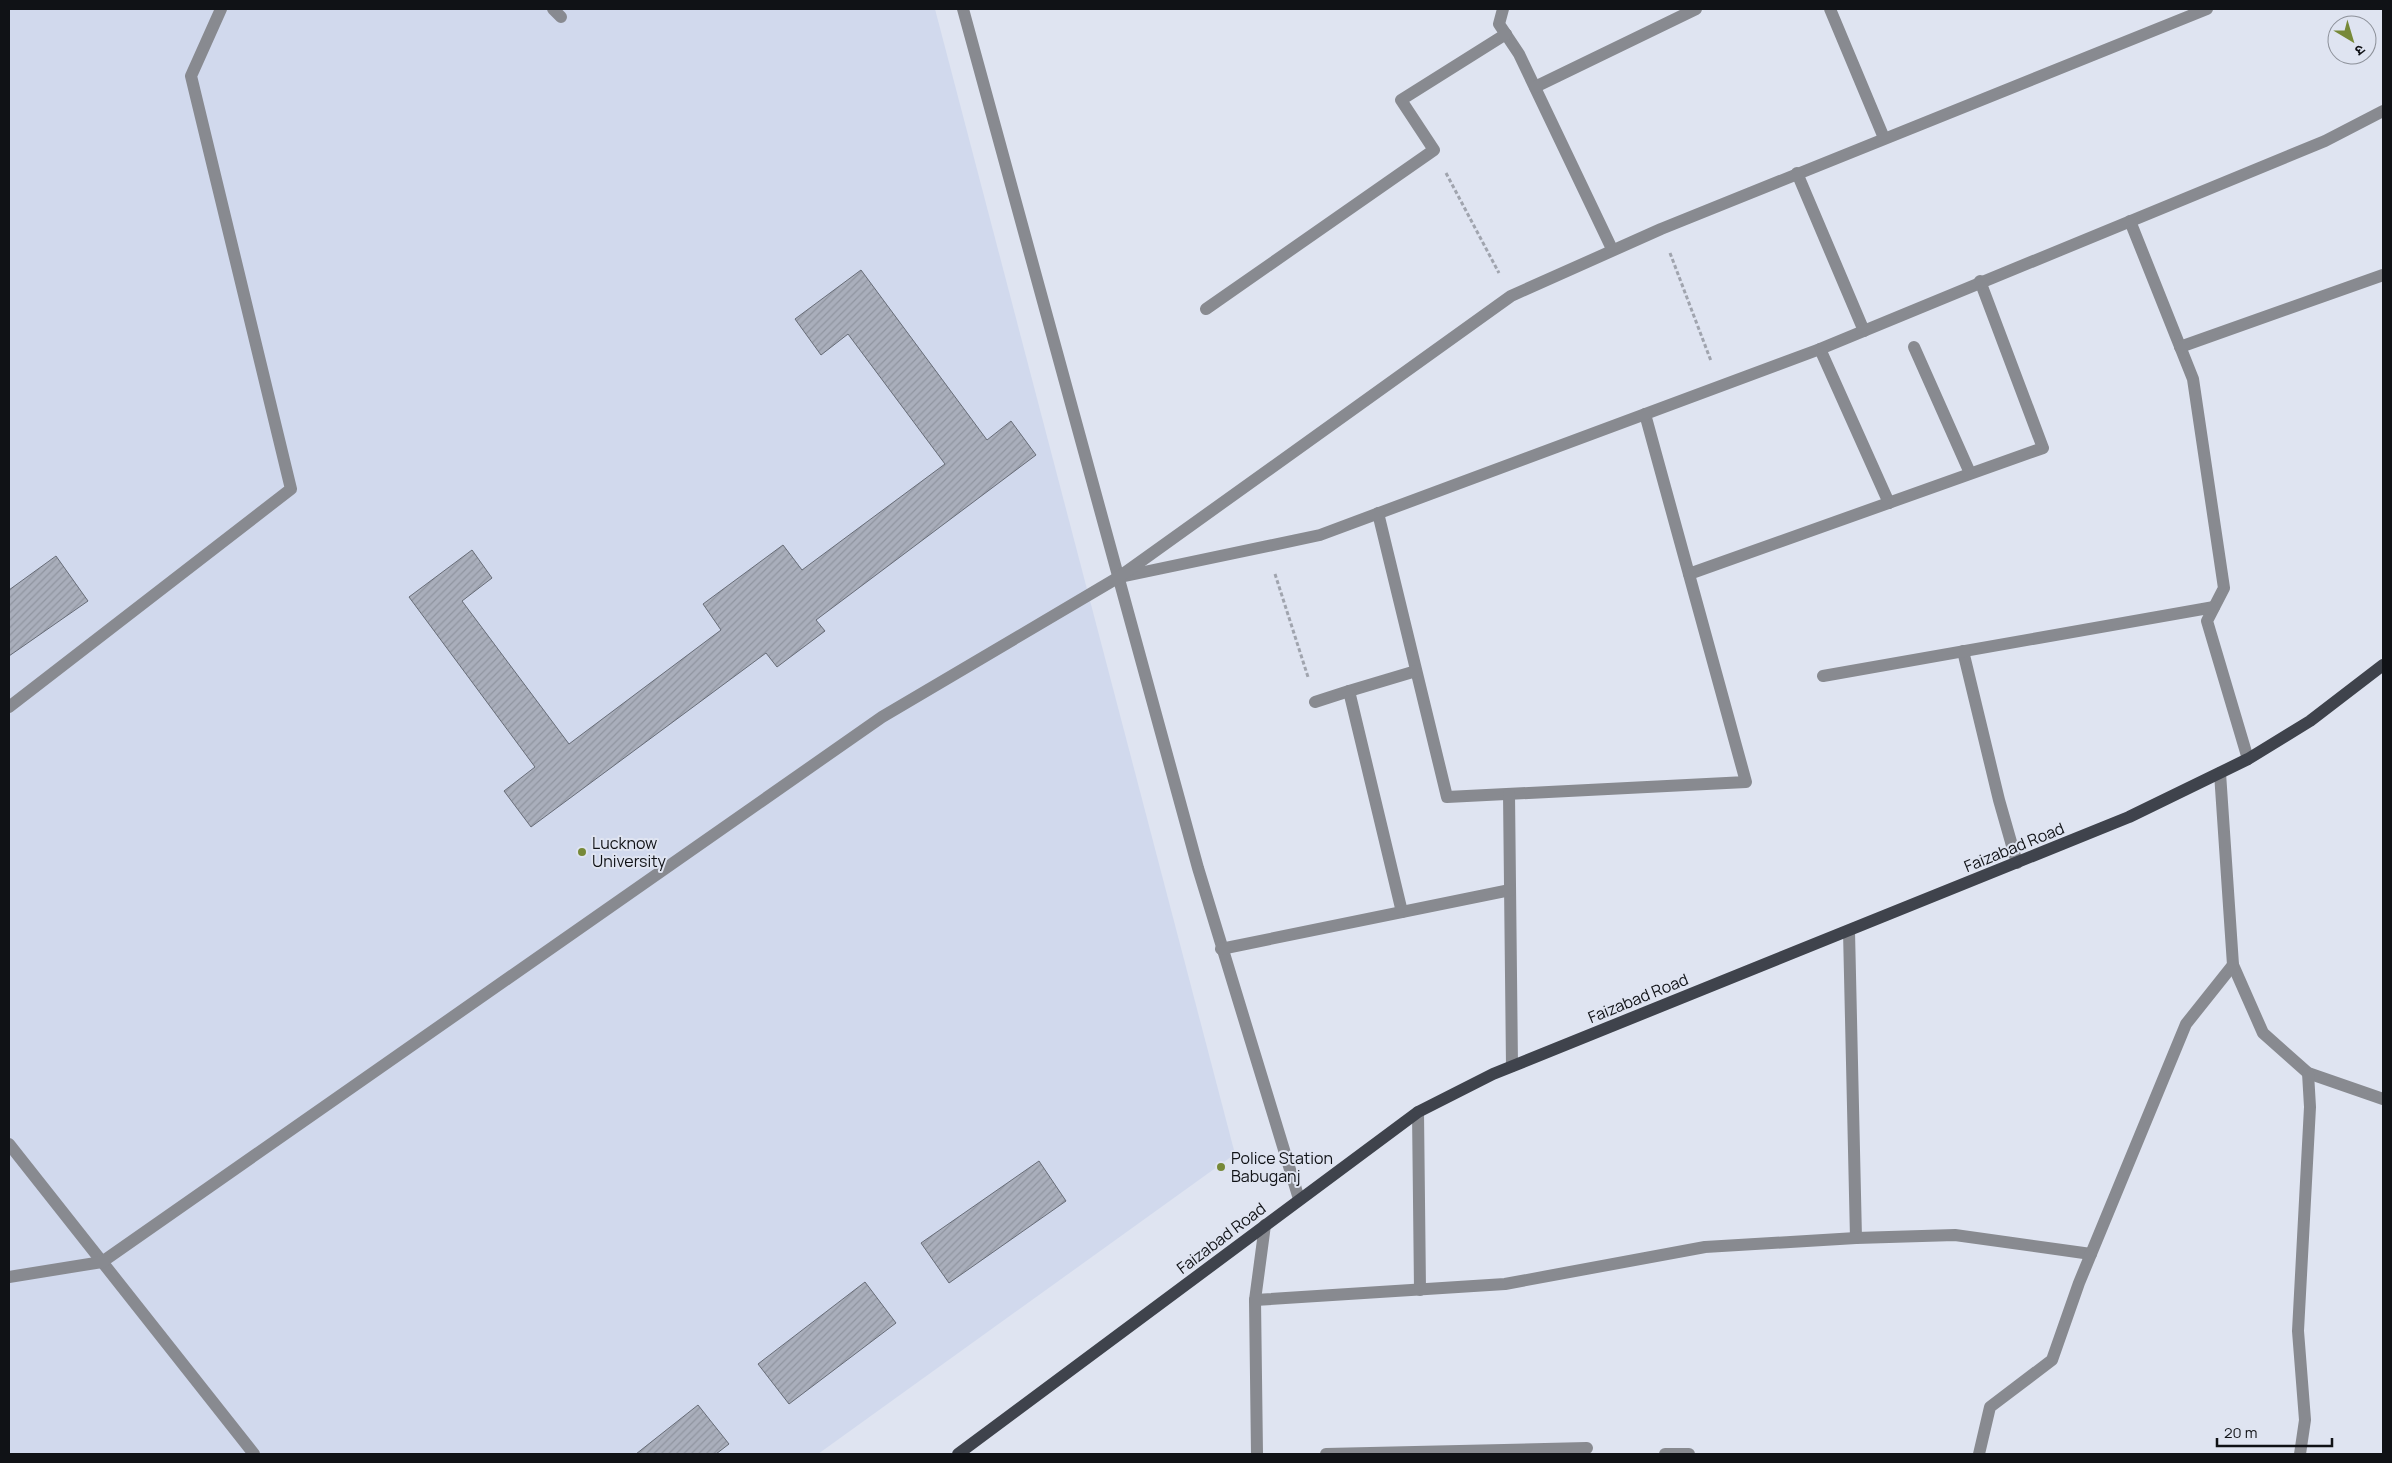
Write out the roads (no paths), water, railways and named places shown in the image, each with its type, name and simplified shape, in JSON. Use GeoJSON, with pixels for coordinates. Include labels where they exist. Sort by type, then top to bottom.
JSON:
{"type":"FeatureCollection","features":[{"type":"Feature","properties":{"kind":"main road","name":"Faizabad Road"},"geometry":{"type":"LineString","coordinates":[[958,1454],[1418,1112],[1512,1066],[2130,817],[2248,759],[2310,721],[2383,665]]}},
{"type":"Feature","properties":{"kind":"street"},"geometry":{"type":"LineString","coordinates":[[9,707],[291,489],[191,76],[221,9]]}},
{"type":"Feature","properties":{"kind":"street"},"geometry":{"type":"LineString","coordinates":[[963,9],[1221,949],[1299,1199]]}},
{"type":"Feature","properties":{"kind":"street"},"geometry":{"type":"LineString","coordinates":[[1503,9],[1499,24],[1519,54],[1612,249]]}},
{"type":"Feature","properties":{"kind":"street"},"geometry":{"type":"LineString","coordinates":[[1535,87],[1696,9]]}},
{"type":"Feature","properties":{"kind":"street"},"geometry":{"type":"LineString","coordinates":[[1830,9],[1884,138]]}},
{"type":"Feature","properties":{"kind":"street"},"geometry":{"type":"LineString","coordinates":[[9,1277],[102,1262],[882,717],[1118,577],[1511,296],[1612,249],[2207,9]]}},
{"type":"Feature","properties":{"kind":"street"},"geometry":{"type":"LineString","coordinates":[[1206,309],[1434,150],[1402,100],[1506,34]]}},
{"type":"Feature","properties":{"kind":"street"},"geometry":{"type":"LineString","coordinates":[[1118,577],[1320,535],[1864,331],[1980,281],[2325,141],[2383,110]]}},
{"type":"Feature","properties":{"kind":"street"},"geometry":{"type":"LineString","coordinates":[[1797,174],[1864,331]]}},
{"type":"Feature","properties":{"kind":"street"},"geometry":{"type":"LineString","coordinates":[[2130,221],[2193,379],[2224,588],[2207,621],[2248,759]]}},
{"type":"Feature","properties":{"kind":"street"},"geometry":{"type":"LineString","coordinates":[[2180,346],[2383,275]]}},
{"type":"Feature","properties":{"kind":"street"},"geometry":{"type":"LineString","coordinates":[[1689,574],[2043,448],[1980,281]]}},
{"type":"Feature","properties":{"kind":"street"},"geometry":{"type":"LineString","coordinates":[[1914,347],[1970,473]]}},
{"type":"Feature","properties":{"kind":"street"},"geometry":{"type":"LineString","coordinates":[[1820,348],[1889,503]]}},
{"type":"Feature","properties":{"kind":"street"},"geometry":{"type":"LineString","coordinates":[[1378,513],[1447,797],[1746,782],[1645,414]]}},
{"type":"Feature","properties":{"kind":"street"},"geometry":{"type":"LineString","coordinates":[[1823,676],[2214,607]]}},
{"type":"Feature","properties":{"kind":"street"},"geometry":{"type":"LineString","coordinates":[[1963,651],[1999,800],[2018,863]]}},
{"type":"Feature","properties":{"kind":"street"},"geometry":{"type":"LineString","coordinates":[[1315,702],[1416,671]]}},
{"type":"Feature","properties":{"kind":"street"},"geometry":{"type":"LineString","coordinates":[[1349,691],[1402,912]]}},
{"type":"Feature","properties":{"kind":"street"},"geometry":{"type":"LineString","coordinates":[[2220,773],[2233,965],[2263,1033],[2308,1073],[2383,1099]]}},
{"type":"Feature","properties":{"kind":"street"},"geometry":{"type":"LineString","coordinates":[[1509,794],[1512,1066]]}},
{"type":"Feature","properties":{"kind":"street"},"geometry":{"type":"LineString","coordinates":[[1221,949],[1510,890]]}},
{"type":"Feature","properties":{"kind":"street"},"geometry":{"type":"LineString","coordinates":[[1848,931],[1856,1238]]}},
{"type":"Feature","properties":{"kind":"street"},"geometry":{"type":"LineString","coordinates":[[1979,1454],[1990,1407],[2052,1360],[2091,1254],[2186,1024],[2233,965]]}},
{"type":"Feature","properties":{"kind":"street"},"geometry":{"type":"LineString","coordinates":[[2300,1454],[2305,1420],[2298,1331],[2310,1107],[2308,1073]]}},
{"type":"Feature","properties":{"kind":"street"},"geometry":{"type":"LineString","coordinates":[[1418,1112],[1420,1290]]}},
{"type":"Feature","properties":{"kind":"street"},"geometry":{"type":"LineString","coordinates":[[9,1144],[254,1454]]}},
{"type":"Feature","properties":{"kind":"street"},"geometry":{"type":"LineString","coordinates":[[1257,1454],[1256,1300],[1265,1225]]}},
{"type":"Feature","properties":{"kind":"street"},"geometry":{"type":"LineString","coordinates":[[1256,1300],[1504,1284],[1705,1247],[1856,1238],[1955,1234],[2091,1254]]}},
{"type":"Feature","properties":{"kind":"street"},"geometry":{"type":"LineString","coordinates":[[1326,1454],[1486,1452],[1587,1448]]}},
{"type":"Feature","properties":{"kind":"street"},"geometry":{"type":"LineString","coordinates":[[1665,1454],[1689,1454]]}},
{"type":"Feature","properties":{"kind":"place","name":"Lucknow University"},"geometry":{"type":"Point","coordinates":[582,852]}},
{"type":"Feature","properties":{"kind":"place","name":"Police Station Babuganj"},"geometry":{"type":"Point","coordinates":[1221,1167]}}]}
